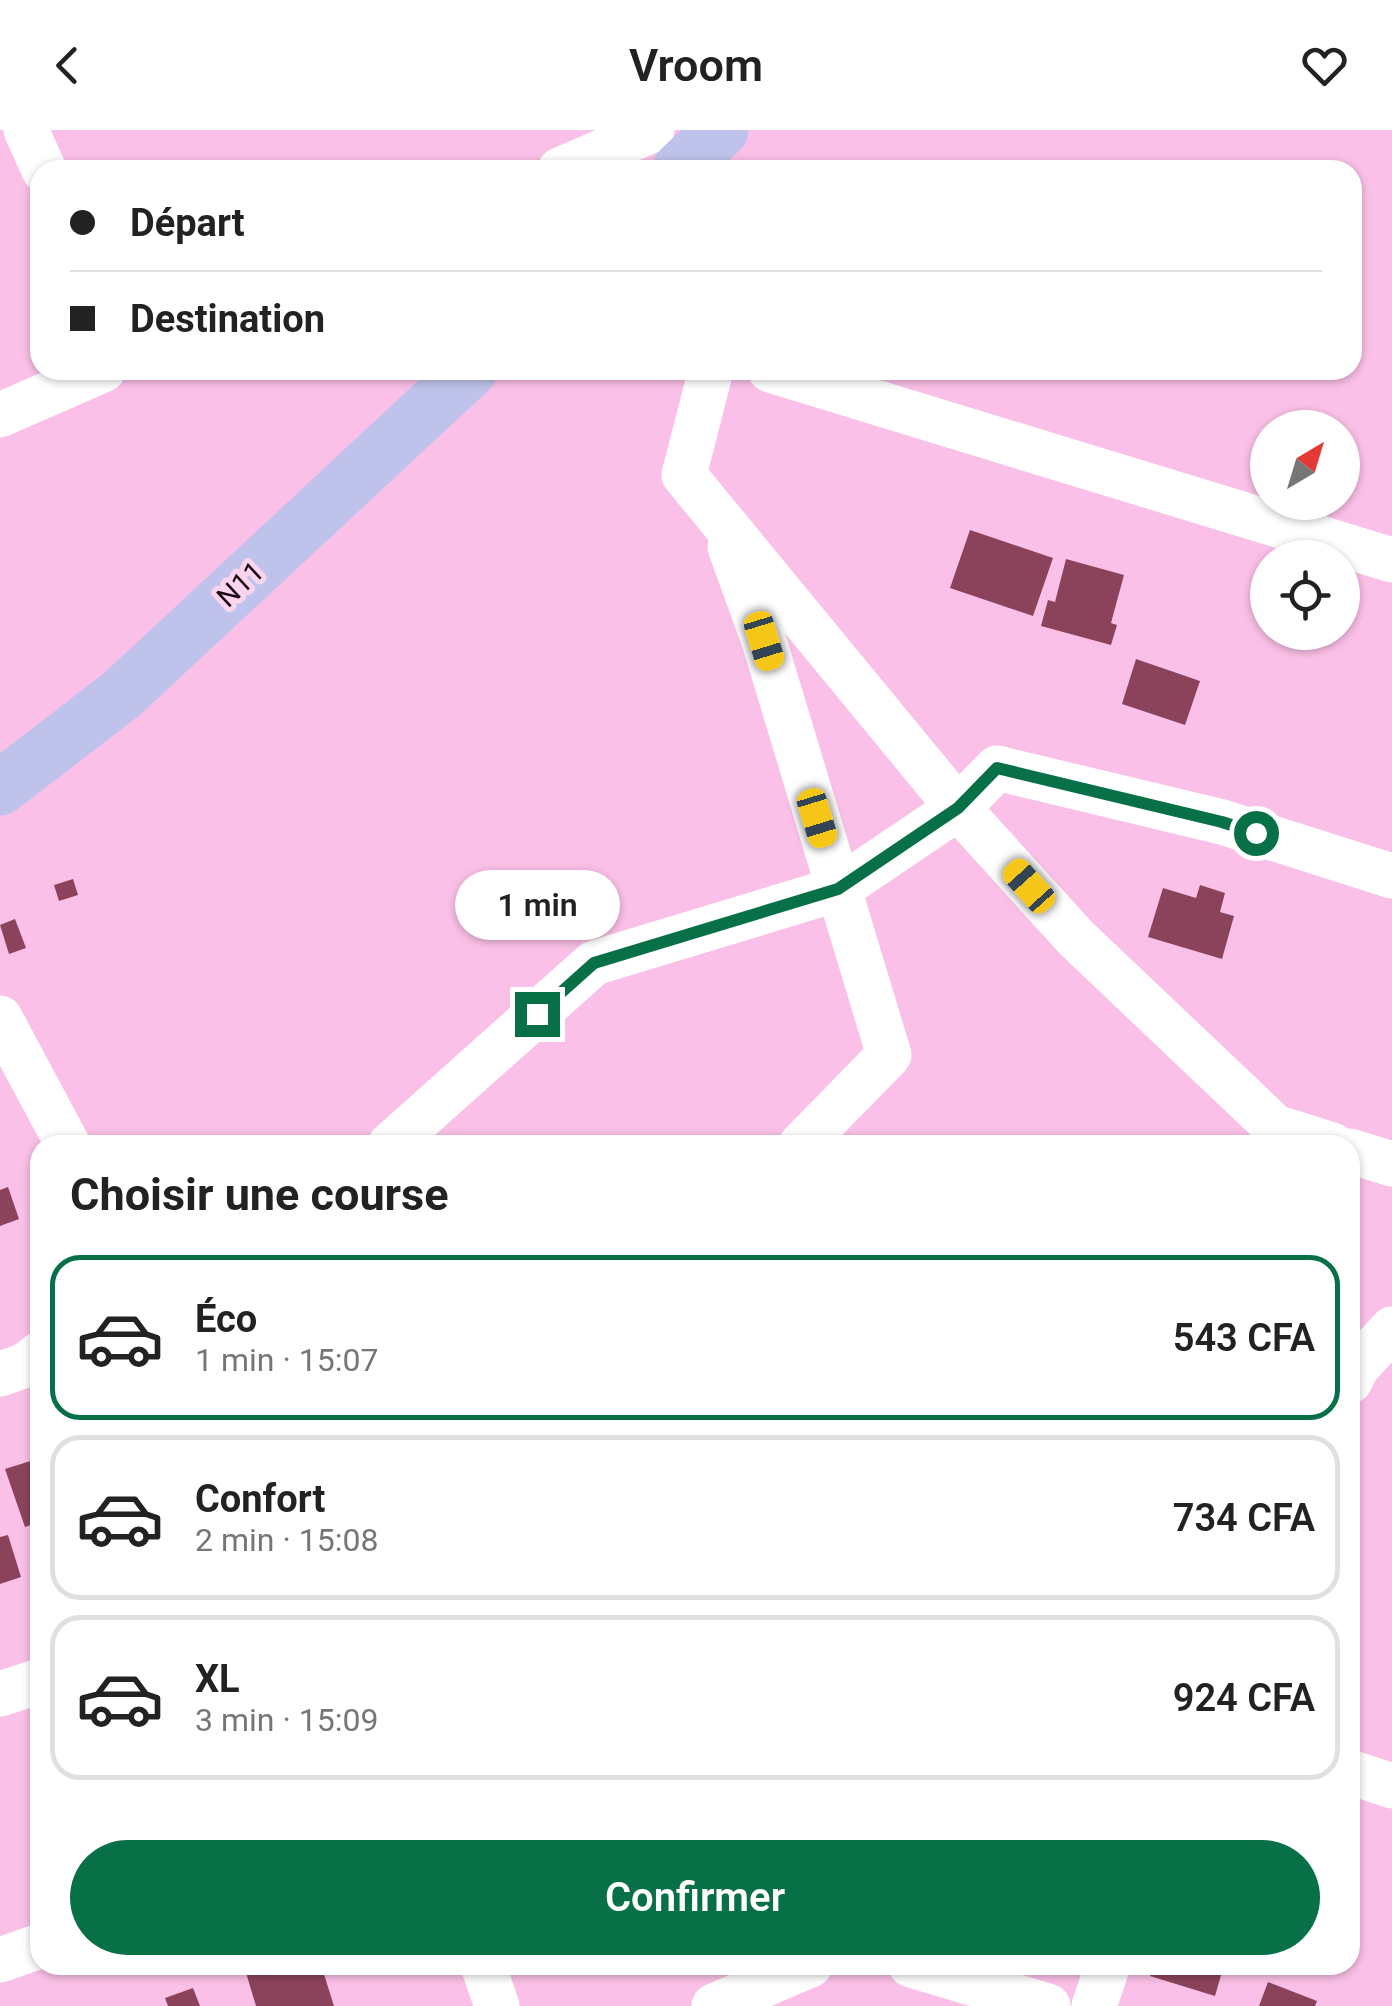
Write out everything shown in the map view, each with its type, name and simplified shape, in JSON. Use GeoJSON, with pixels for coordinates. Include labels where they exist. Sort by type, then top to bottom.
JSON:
{"type":"FeatureCollection","features":[{"type":"Feature","properties":{"kind":"main road","name":"N11"},"geometry":{"type":"LineString","coordinates":[[0,788],[122,694],[459,380]]}},
{"type":"Feature","properties":{"kind":"street"},"geometry":{"type":"LineString","coordinates":[[26,130],[40,160]]}},
{"type":"Feature","properties":{"kind":"street"},"geometry":{"type":"LineString","coordinates":[[583,160],[652,130]]}},
{"type":"Feature","properties":{"kind":"street"},"geometry":{"type":"LineString","coordinates":[[0,415],[80,380]]}},
{"type":"Feature","properties":{"kind":"street"},"geometry":{"type":"LineString","coordinates":[[708,380],[684,475],[958,808],[1076,938],[1275,1127],[1300,1135]]}},
{"type":"Feature","properties":{"kind":"street"},"geometry":{"type":"LineString","coordinates":[[803,380],[1392,560]]}},
{"type":"Feature","properties":{"kind":"street"},"geometry":{"type":"LineString","coordinates":[[720,518],[764,641],[889,1055],[812,1135]]}},
{"type":"Feature","properties":{"kind":"street"},"geometry":{"type":"LineString","coordinates":[[401,1135],[594,963],[838,889],[958,808],[997,768],[1222,822],[1392,876]]}},
{"type":"Feature","properties":{"kind":"street"},"geometry":{"type":"LineString","coordinates":[[0,1018],[63,1135]]}},
{"type":"Feature","properties":{"kind":"street"},"geometry":{"type":"LineString","coordinates":[[1360,1154],[1392,1164]]}},
{"type":"Feature","properties":{"kind":"street"},"geometry":{"type":"LineString","coordinates":[[1360,1364],[1392,1329]]}},
{"type":"Feature","properties":{"kind":"street"},"geometry":{"type":"LineString","coordinates":[[0,1374],[30,1362]]}},
{"type":"Feature","properties":{"kind":"street"},"geometry":{"type":"LineString","coordinates":[[0,1694],[30,1684]]}},
{"type":"Feature","properties":{"kind":"street"},"geometry":{"type":"LineString","coordinates":[[1360,1775],[1392,1786]]}},
{"type":"Feature","properties":{"kind":"street"},"geometry":{"type":"LineString","coordinates":[[0,1960],[30,1950]]}},
{"type":"Feature","properties":{"kind":"street"},"geometry":{"type":"LineString","coordinates":[[486,1975],[497,2006]]}},
{"type":"Feature","properties":{"kind":"street"},"geometry":{"type":"LineString","coordinates":[[714,2006],[787,1975]]}},
{"type":"Feature","properties":{"kind":"street"},"geometry":{"type":"LineString","coordinates":[[945,1975],[1048,2006]]}},
{"type":"Feature","properties":{"kind":"street"},"geometry":{"type":"LineString","coordinates":[[1094,2006],[1105,1975]]}},
{"type":"Feature","properties":{"kind":"building"},"geometry":{"type":"Polygon","coordinates":[[[970,530],[1053,558],[1033,616],[950,588],[970,530]]]}},
{"type":"Feature","properties":{"kind":"building"},"geometry":{"type":"Polygon","coordinates":[[[1066,559],[1124,575],[1111,623],[1117,625],[1111,645],[1041,626],[1048,600],[1055,602],[1066,559]]]}},
{"type":"Feature","properties":{"kind":"building"},"geometry":{"type":"Polygon","coordinates":[[[1136,659],[1200,681],[1185,725],[1122,704],[1136,659]]]}},
{"type":"Feature","properties":{"kind":"building"},"geometry":{"type":"Polygon","coordinates":[[[73,879],[78,895],[59,901],[54,885],[73,879]]]}},
{"type":"Feature","properties":{"kind":"building"},"geometry":{"type":"Polygon","coordinates":[[[1200,885],[1225,893],[1220,912],[1234,916],[1222,959],[1148,937],[1163,888],[1196,898],[1200,885]]]}},
{"type":"Feature","properties":{"kind":"building"},"geometry":{"type":"Polygon","coordinates":[[[15,919],[26,948],[9,954],[0,925],[15,919]]]}},
{"type":"Feature","properties":{"kind":"building"},"geometry":{"type":"Polygon","coordinates":[[[8,1187],[19,1219],[0,1226],[0,1190],[8,1187]]]}},
{"type":"Feature","properties":{"kind":"building"},"geometry":{"type":"Polygon","coordinates":[[[30,1461],[30,1525],[25,1527],[5,1469],[30,1461]]]}},
{"type":"Feature","properties":{"kind":"building"},"geometry":{"type":"Polygon","coordinates":[[[8,1535],[21,1577],[0,1584],[0,1537],[8,1535]]]}},
{"type":"Feature","properties":{"kind":"building"},"geometry":{"type":"Polygon","coordinates":[[[247,1975],[324,1975],[334,2006],[256,2006],[247,1975]]]}},
{"type":"Feature","properties":{"kind":"building"},"geometry":{"type":"Polygon","coordinates":[[[1150,1975],[1221,1975],[1215,1996],[1150,1975]]]}},
{"type":"Feature","properties":{"kind":"building"},"geometry":{"type":"Polygon","coordinates":[[[1268,1982],[1317,2001],[1315,2006],[1259,2006],[1268,1982]]]}},
{"type":"Feature","properties":{"kind":"building"},"geometry":{"type":"Polygon","coordinates":[[[193,1988],[200,2006],[168,2006],[165,1998],[193,1988]]]}},
{"type":"Feature","properties":{"kind":"route"},"geometry":{"type":"LineString","coordinates":[[537,1014],[594,963],[838,889],[958,808],[997,768],[1256,833]]}}]}
